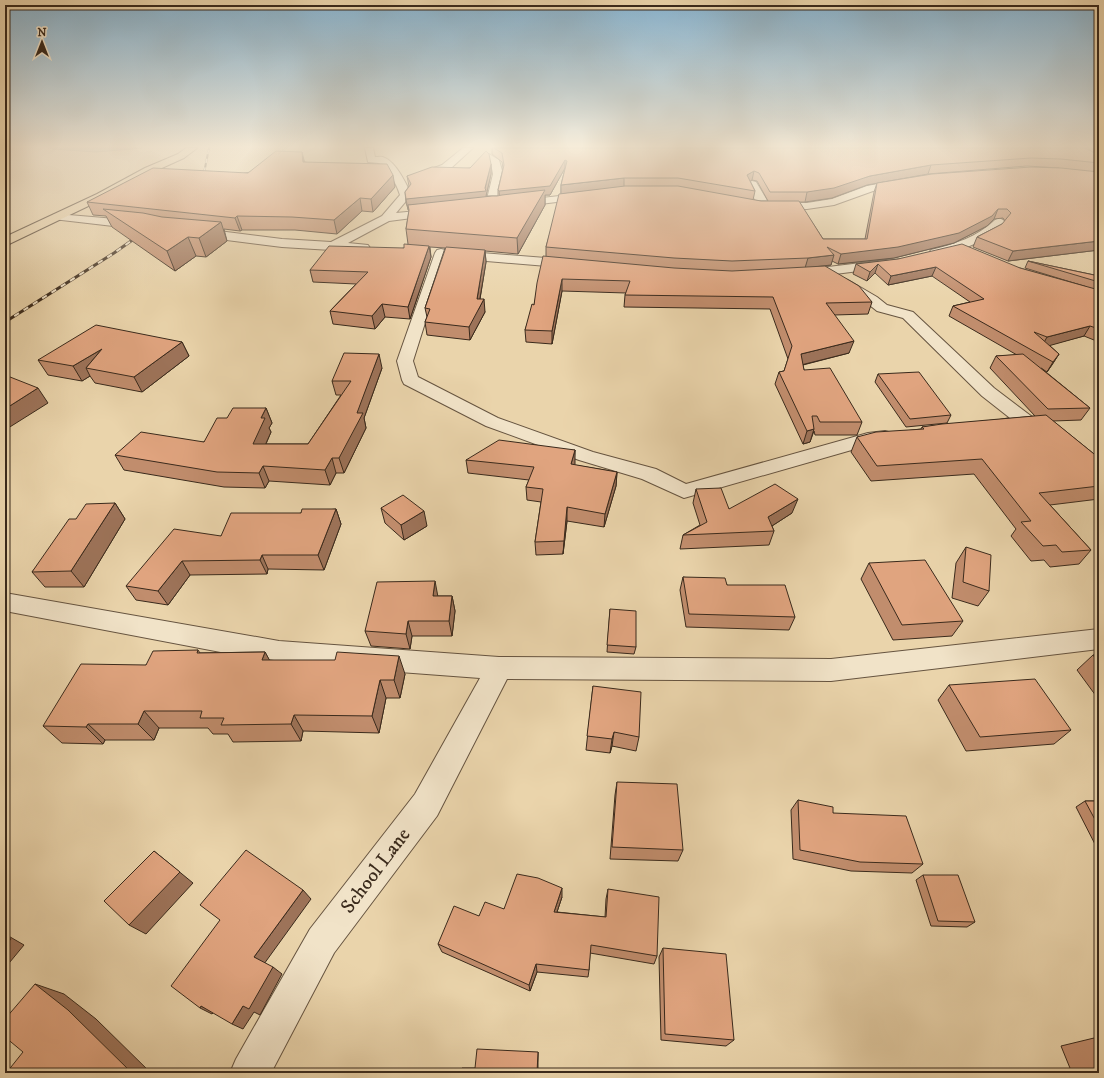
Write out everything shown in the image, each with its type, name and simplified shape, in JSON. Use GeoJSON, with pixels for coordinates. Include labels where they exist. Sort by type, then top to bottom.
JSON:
{"type":"FeatureCollection","features":[{"type":"Feature","properties":{"kind":"highway"},"geometry":{"type":"LineString","coordinates":[[5,242],[96,198]]}},
{"type":"Feature","properties":{"kind":"street"},"geometry":{"type":"LineString","coordinates":[[333,246],[386,218],[403,198]]}},
{"type":"Feature","properties":{"kind":"street"},"geometry":{"type":"LineString","coordinates":[[492,198],[497,207]]}},
{"type":"Feature","properties":{"kind":"street"},"geometry":{"type":"LineString","coordinates":[[482,208],[569,198]]}},
{"type":"Feature","properties":{"kind":"street"},"geometry":{"type":"LineString","coordinates":[[760,198],[762,202],[756,205],[807,206],[834,202],[844,198]]}},
{"type":"Feature","properties":{"kind":"street"},"geometry":{"type":"LineString","coordinates":[[386,218],[454,211]]}},
{"type":"Feature","properties":{"kind":"street"},"geometry":{"type":"LineString","coordinates":[[57,217],[151,226]]}},
{"type":"Feature","properties":{"kind":"street"},"geometry":{"type":"LineString","coordinates":[[922,256],[959,247],[992,230],[999,222]]}},
{"type":"Feature","properties":{"kind":"street"},"geometry":{"type":"LineString","coordinates":[[184,231],[227,235],[282,243],[379,249]]}},
{"type":"Feature","properties":{"kind":"street"},"geometry":{"type":"LineString","coordinates":[[959,247],[975,253]]}},
{"type":"Feature","properties":{"kind":"street"},"geometry":{"type":"LineString","coordinates":[[425,252],[586,266]]}},
{"type":"Feature","properties":{"kind":"street"},"geometry":{"type":"LineString","coordinates":[[440,253],[405,361],[410,380],[492,422],[586,456],[649,474],[684,491],[868,439],[897,435]]}},
{"type":"Feature","properties":{"kind":"street"},"geometry":{"type":"LineString","coordinates":[[790,274],[901,261]]}},
{"type":"Feature","properties":{"kind":"street"},"geometry":{"type":"LineString","coordinates":[[823,271],[872,300],[882,308],[908,315],[988,392],[1025,420],[988,427]]}},
{"type":"Feature","properties":{"kind":"street"},"geometry":{"type":"LineString","coordinates":[[5,602],[279,652],[499,668],[831,670],[1099,639]]}},
{"type":"Feature","properties":{"kind":"street","name":"School Lane"},"geometry":{"type":"LineString","coordinates":[[250,1073],[322,941],[426,806],[499,668]]}},
{"type":"Feature","properties":{"kind":"building"},"geometry":{"type":"Polygon","coordinates":[[[94,198],[360,198],[334,220],[292,217],[237,216],[235,218],[87,202],[94,198]]]}},
{"type":"Feature","properties":{"kind":"building"},"geometry":{"type":"Polygon","coordinates":[[[470,198],[540,198],[517,238],[406,229],[409,210],[408,205],[470,198]]]}},
{"type":"Feature","properties":{"kind":"building"},"geometry":{"type":"Polygon","coordinates":[[[558,198],[746,198],[761,201],[799,201],[823,239],[867,239],[874,198],[1099,198],[1099,241],[1013,251],[977,237],[1002,224],[1011,213],[1007,209],[998,209],[992,216],[959,233],[898,247],[841,254],[827,247],[834,255],[808,258],[732,261],[674,258],[546,247],[558,198]]]}},
{"type":"Feature","properties":{"kind":"building"},"geometry":{"type":"Polygon","coordinates":[[[103,209],[143,213],[162,217],[221,222],[199,238],[188,237],[167,251],[103,209]]]}},
{"type":"Feature","properties":{"kind":"building"},"geometry":{"type":"Polygon","coordinates":[[[404,244],[429,246],[408,307],[382,304],[372,316],[330,311],[368,272],[310,270],[329,246],[404,248],[404,244]]]}},
{"type":"Feature","properties":{"kind":"building"},"geometry":{"type":"Polygon","coordinates":[[[962,244],[1020,268],[1099,290],[1099,329],[1090,326],[1047,337],[1034,332],[1059,354],[1053,362],[953,306],[984,299],[936,267],[891,276],[878,264],[870,272],[856,264],[898,259],[962,244]]]}},
{"type":"Feature","properties":{"kind":"building"},"geometry":{"type":"Polygon","coordinates":[[[446,247],[485,250],[477,299],[484,299],[469,327],[425,322],[430,309],[425,308],[446,247]]]}},
{"type":"Feature","properties":{"kind":"building"},"geometry":{"type":"Polygon","coordinates":[[[543,256],[674,268],[732,271],[825,266],[859,286],[872,302],[826,303],[854,341],[801,354],[804,370],[830,368],[862,422],[820,422],[817,416],[812,416],[814,429],[807,431],[779,372],[784,371],[792,346],[773,297],[625,295],[630,281],[562,279],[552,331],[525,330],[532,304],[534,305],[543,256]]]}},
{"type":"Feature","properties":{"kind":"building"},"geometry":{"type":"Polygon","coordinates":[[[1028,261],[1099,276],[1099,282],[1028,261]]]}},
{"type":"Feature","properties":{"kind":"building"},"geometry":{"type":"Polygon","coordinates":[[[96,325],[182,342],[134,377],[86,368],[102,349],[73,366],[38,360],[96,325]]]}},
{"type":"Feature","properties":{"kind":"building"},"geometry":{"type":"Polygon","coordinates":[[[344,353],[379,354],[357,413],[363,413],[339,458],[332,458],[325,470],[263,466],[259,473],[217,472],[115,455],[141,432],[204,442],[217,418],[227,418],[233,408],[266,408],[261,418],[265,418],[253,444],[308,444],[351,381],[332,381],[344,353]]]}},
{"type":"Feature","properties":{"kind":"building"},"geometry":{"type":"Polygon","coordinates":[[[1023,354],[1090,408],[1048,409],[996,356],[1023,354]]]}},
{"type":"Feature","properties":{"kind":"building"},"geometry":{"type":"Polygon","coordinates":[[[919,372],[951,415],[910,419],[878,374],[919,372]]]}},
{"type":"Feature","properties":{"kind":"building"},"geometry":{"type":"Polygon","coordinates":[[[5,375],[38,388],[5,409],[5,375]]]}},
{"type":"Feature","properties":{"kind":"building"},"geometry":{"type":"Polygon","coordinates":[[[1046,415],[1099,458],[1099,462],[1094,462],[1099,466],[1099,486],[1039,493],[1091,550],[1062,552],[1056,545],[1043,546],[1021,522],[1031,521],[982,459],[877,466],[857,437],[876,432],[924,429],[922,427],[942,424],[1046,415]]]}},
{"type":"Feature","properties":{"kind":"building"},"geometry":{"type":"Polygon","coordinates":[[[499,440],[575,450],[571,464],[617,472],[605,514],[567,507],[564,541],[535,542],[543,489],[526,487],[534,467],[466,460],[499,440]]]}},
{"type":"Feature","properties":{"kind":"building"},"geometry":{"type":"Polygon","coordinates":[[[775,484],[798,499],[768,517],[774,531],[683,535],[707,522],[696,489],[721,488],[729,509],[775,484]]]}},
{"type":"Feature","properties":{"kind":"building"},"geometry":{"type":"Polygon","coordinates":[[[403,495],[424,511],[401,525],[381,508],[403,495]]]}},
{"type":"Feature","properties":{"kind":"building"},"geometry":{"type":"Polygon","coordinates":[[[115,503],[71,571],[32,572],[69,519],[76,519],[86,504],[115,503]]]}},
{"type":"Feature","properties":{"kind":"building"},"geometry":{"type":"Polygon","coordinates":[[[302,509],[336,509],[318,555],[262,555],[260,560],[182,561],[158,591],[126,586],[174,529],[221,536],[231,513],[301,513],[302,509]]]}},
{"type":"Feature","properties":{"kind":"building"},"geometry":{"type":"Polygon","coordinates":[[[966,547],[991,555],[989,591],[963,582],[966,547]]]}},
{"type":"Feature","properties":{"kind":"building"},"geometry":{"type":"Polygon","coordinates":[[[925,560],[963,621],[902,625],[869,563],[925,560]]]}},
{"type":"Feature","properties":{"kind":"building"},"geometry":{"type":"Polygon","coordinates":[[[683,577],[725,578],[727,585],[785,585],[795,617],[689,614],[683,577]]]}},
{"type":"Feature","properties":{"kind":"building"},"geometry":{"type":"Polygon","coordinates":[[[435,581],[433,596],[452,596],[449,621],[408,621],[406,634],[365,631],[377,582],[435,581]]]}},
{"type":"Feature","properties":{"kind":"building"},"geometry":{"type":"Polygon","coordinates":[[[610,609],[636,611],[636,647],[607,645],[610,609]]]}},
{"type":"Feature","properties":{"kind":"building"},"geometry":{"type":"Polygon","coordinates":[[[198,650],[197,653],[265,652],[262,660],[335,660],[337,652],[399,656],[394,680],[380,680],[372,716],[294,715],[291,724],[221,725],[224,718],[200,718],[202,711],[144,711],[138,724],[88,724],[86,727],[43,726],[81,664],[146,665],[153,651],[198,650]]]}},
{"type":"Feature","properties":{"kind":"building"},"geometry":{"type":"Polygon","coordinates":[[[1093,655],[1099,655],[1099,664],[1093,655]]]}},
{"type":"Feature","properties":{"kind":"building"},"geometry":{"type":"Polygon","coordinates":[[[1035,679],[1071,730],[980,737],[949,685],[1035,679]]]}},
{"type":"Feature","properties":{"kind":"building"},"geometry":{"type":"Polygon","coordinates":[[[593,686],[641,692],[639,737],[614,732],[612,739],[587,736],[593,686]]]}},
{"type":"Feature","properties":{"kind":"building"},"geometry":{"type":"Polygon","coordinates":[[[617,782],[677,784],[683,850],[612,847],[617,782]]]}},
{"type":"Feature","properties":{"kind":"building"},"geometry":{"type":"Polygon","coordinates":[[[798,800],[833,807],[833,813],[906,816],[923,864],[860,862],[800,850],[798,800]]]}},
{"type":"Feature","properties":{"kind":"building"},"geometry":{"type":"Polygon","coordinates":[[[1085,801],[1099,801],[1099,827],[1085,801]]]}},
{"type":"Feature","properties":{"kind":"building"},"geometry":{"type":"Polygon","coordinates":[[[246,850],[303,890],[254,957],[273,967],[249,1009],[243,1006],[232,1024],[201,1006],[200,1008],[171,986],[220,920],[200,905],[246,850]]]}},
{"type":"Feature","properties":{"kind":"building"},"geometry":{"type":"Polygon","coordinates":[[[154,851],[180,872],[129,925],[104,901],[154,851]]]}},
{"type":"Feature","properties":{"kind":"building"},"geometry":{"type":"Polygon","coordinates":[[[517,874],[538,878],[562,888],[554,912],[606,917],[608,889],[659,897],[657,956],[591,945],[589,970],[536,964],[529,985],[438,944],[454,906],[479,916],[485,902],[504,909],[517,874]]]}},
{"type":"Feature","properties":{"kind":"building"},"geometry":{"type":"Polygon","coordinates":[[[923,875],[958,875],[975,922],[938,921],[923,875]]]}},
{"type":"Feature","properties":{"kind":"building"},"geometry":{"type":"Polygon","coordinates":[[[5,936],[11,939],[5,946],[5,936]]]}},
{"type":"Feature","properties":{"kind":"building"},"geometry":{"type":"Polygon","coordinates":[[[663,948],[726,954],[734,1040],[665,1034],[663,948]]]}},
{"type":"Feature","properties":{"kind":"building"},"geometry":{"type":"Polygon","coordinates":[[[35,984],[68,1010],[132,1073],[7,1072],[23,1052],[5,1037],[5,1019],[35,984]]]}},
{"type":"Feature","properties":{"kind":"building"},"geometry":{"type":"Polygon","coordinates":[[[1094,1038],[1099,1038],[1099,1049],[1094,1038]]]}},
{"type":"Feature","properties":{"kind":"building"},"geometry":{"type":"Polygon","coordinates":[[[477,1049],[538,1052],[537,1073],[461,1073],[462,1068],[475,1068],[477,1049]]]}},
{"type":"Feature","properties":{"kind":"railway"},"geometry":{"type":"LineString","coordinates":[[5,322],[114,253],[141,234]]}}]}
